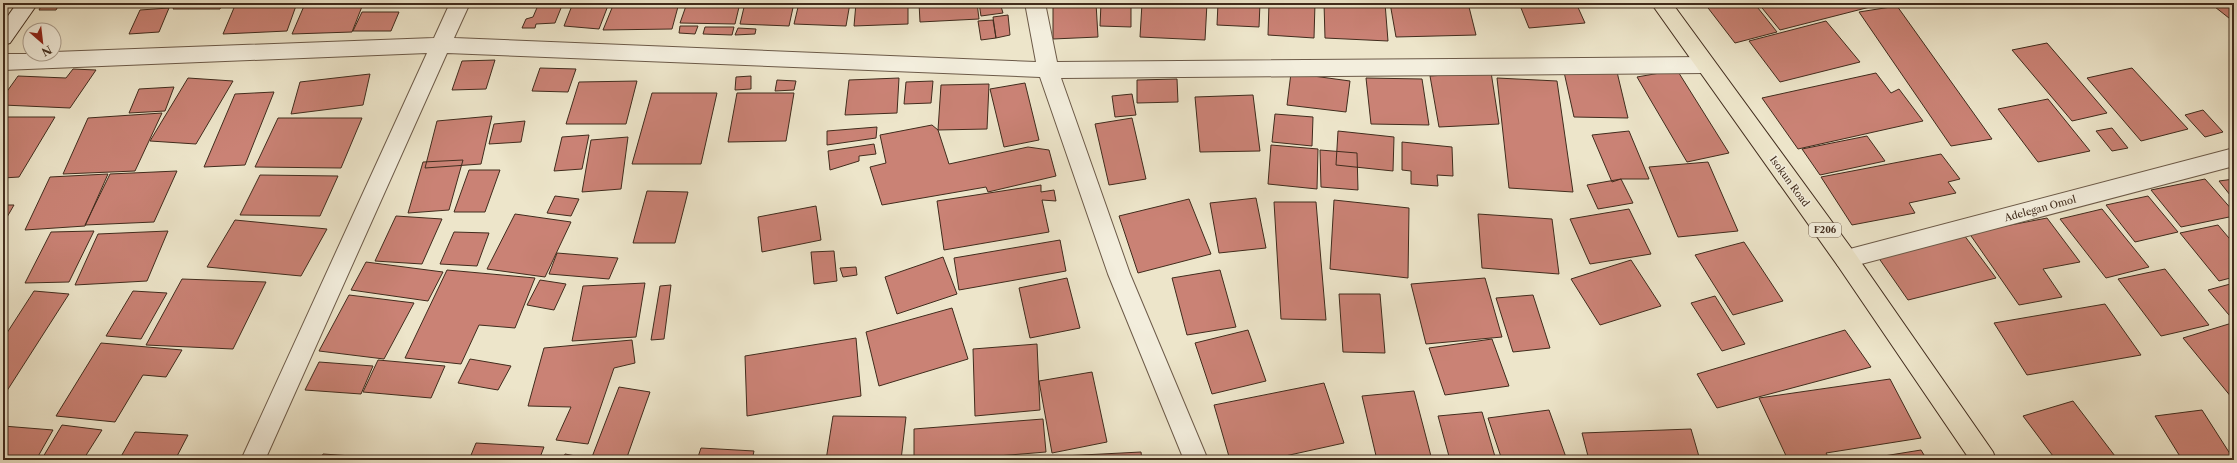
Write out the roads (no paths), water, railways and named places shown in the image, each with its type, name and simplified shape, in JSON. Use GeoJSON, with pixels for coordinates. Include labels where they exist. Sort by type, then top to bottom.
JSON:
{"type":"FeatureCollection","features":[{"type":"Feature","properties":{"kind":"main road","name":"Isokun Road"},"geometry":{"type":"LineString","coordinates":[[1661,3],[1846,259],[1984,460]]}},
{"type":"Feature","properties":{"kind":"street"},"geometry":{"type":"LineString","coordinates":[[5,32],[28,3]]}},
{"type":"Feature","properties":{"kind":"street"},"geometry":{"type":"LineString","coordinates":[[253,460],[439,45],[460,3]]}},
{"type":"Feature","properties":{"kind":"street"},"geometry":{"type":"LineString","coordinates":[[1035,3],[1048,70],[1119,274],[1196,460]]}},
{"type":"Feature","properties":{"kind":"street"},"geometry":{"type":"LineString","coordinates":[[3,62],[439,45],[1048,70],[1705,65]]}},
{"type":"Feature","properties":{"kind":"street","name":"Adelegan Omol"},"geometry":{"type":"LineString","coordinates":[[1846,259],[2234,157]]}}]}
